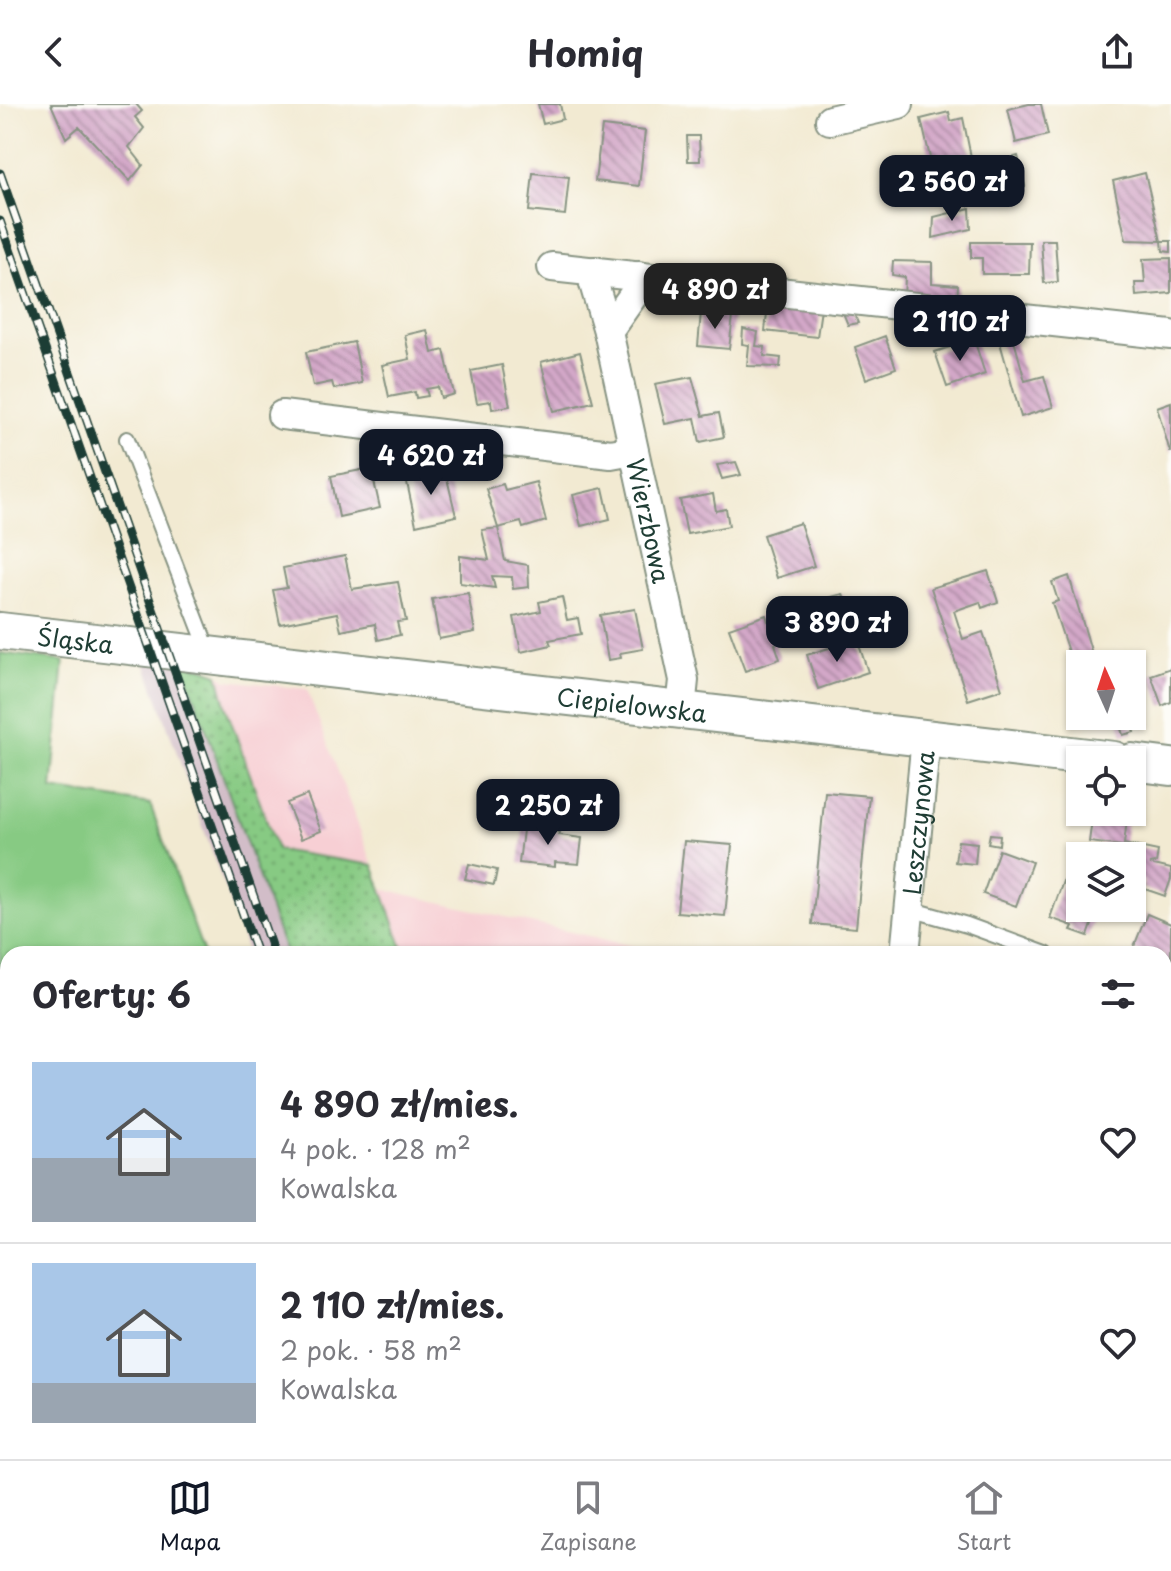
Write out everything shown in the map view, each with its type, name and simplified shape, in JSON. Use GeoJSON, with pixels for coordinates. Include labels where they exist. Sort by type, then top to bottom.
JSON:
{"type":"FeatureCollection","features":[{"type":"Feature","properties":{"kind":"street"},"geometry":{"type":"LineString","coordinates":[[830,120],[899,104]]}},
{"type":"Feature","properties":{"kind":"street"},"geometry":{"type":"LineString","coordinates":[[552,267],[1171,335]]}},
{"type":"Feature","properties":{"kind":"street","name":"Wierzbowa"},"geometry":{"type":"LineString","coordinates":[[595,271],[594,284],[608,331],[684,680],[681,709]]}},
{"type":"Feature","properties":{"kind":"street"},"geometry":{"type":"LineString","coordinates":[[608,331],[637,290],[639,276]]}},
{"type":"Feature","properties":{"kind":"street"},"geometry":{"type":"LineString","coordinates":[[282,415],[611,454],[633,450]]}},
{"type":"Feature","properties":{"kind":"street","name":"Śląska"},"geometry":{"type":"LineString","coordinates":[[0,631],[150,648]]}},
{"type":"Feature","properties":{"kind":"street","name":"Ciepielowska"},"geometry":{"type":"LineString","coordinates":[[150,648],[1066,754]]}},
{"type":"Feature","properties":{"kind":"street","name":"Leszczynowa"},"geometry":{"type":"LineString","coordinates":[[906,946],[926,738]]}},
{"type":"Feature","properties":{"kind":"street"},"geometry":{"type":"LineString","coordinates":[[1146,764],[1171,767]]}},
{"type":"Feature","properties":{"kind":"lane"},"geometry":{"type":"LineString","coordinates":[[127,439],[211,655]]}},
{"type":"Feature","properties":{"kind":"lane","name":"Leszczynowa"},"geometry":{"type":"LineString","coordinates":[[910,909],[1024,946]]}},
{"type":"Feature","properties":{"kind":"shaded area"},"geometry":{"type":"Polygon","coordinates":[[[143,657],[182,661],[283,946],[245,946],[143,657]]]}},
{"type":"Feature","properties":{"kind":"shaded area"},"geometry":{"type":"Polygon","coordinates":[[[218,674],[227,680],[307,689],[373,865],[277,850],[227,710],[218,674]]]}},
{"type":"Feature","properties":{"kind":"shaded area"},"geometry":{"type":"Polygon","coordinates":[[[382,889],[633,946],[402,946],[382,889]]]}},
{"type":"Feature","properties":{"kind":"green space"},"geometry":{"type":"Polygon","coordinates":[[[0,653],[64,661],[52,789],[150,804],[201,946],[0,946],[0,653]]]}},
{"type":"Feature","properties":{"kind":"green space"},"geometry":{"type":"Polygon","coordinates":[[[182,661],[218,674],[227,710],[277,850],[373,865],[402,946],[283,946],[182,661]]]}},
{"type":"Feature","properties":{"kind":"building"},"geometry":{"type":"Polygon","coordinates":[[[51,104],[136,104],[142,111],[135,117],[144,128],[129,147],[143,165],[130,181],[79,127],[66,138],[51,104]]]}},
{"type":"Feature","properties":{"kind":"building"},"geometry":{"type":"Polygon","coordinates":[[[538,104],[560,104],[563,119],[543,124],[538,104]]]}},
{"type":"Feature","properties":{"kind":"building"},"geometry":{"type":"Polygon","coordinates":[[[1041,104],[1048,135],[1016,143],[1008,109],[1041,104]]]}},
{"type":"Feature","properties":{"kind":"building"},"geometry":{"type":"Polygon","coordinates":[[[949,112],[951,121],[963,118],[971,157],[932,166],[921,119],[949,112]]]}},
{"type":"Feature","properties":{"kind":"building"},"geometry":{"type":"Polygon","coordinates":[[[602,126],[645,131],[639,186],[595,181],[602,126]]]}},
{"type":"Feature","properties":{"kind":"building"},"geometry":{"type":"Polygon","coordinates":[[[687,136],[699,136],[700,161],[688,161],[687,136]]]}},
{"type":"Feature","properties":{"kind":"building"},"geometry":{"type":"Polygon","coordinates":[[[1018,156],[1025,186],[1007,191],[1000,161],[1018,156]]]}},
{"type":"Feature","properties":{"kind":"building"},"geometry":{"type":"Polygon","coordinates":[[[533,173],[569,177],[565,215],[529,211],[533,173]]]}},
{"type":"Feature","properties":{"kind":"building"},"geometry":{"type":"Polygon","coordinates":[[[1145,173],[1161,241],[1126,240],[1113,181],[1145,173]]]}},
{"type":"Feature","properties":{"kind":"building"},"geometry":{"type":"Polygon","coordinates":[[[970,208],[971,229],[933,238],[934,217],[970,208]]]}},
{"type":"Feature","properties":{"kind":"building"},"geometry":{"type":"Polygon","coordinates":[[[1041,240],[1055,240],[1058,282],[1044,283],[1041,240]]]}},
{"type":"Feature","properties":{"kind":"building"},"geometry":{"type":"Polygon","coordinates":[[[1162,241],[1171,241],[1171,252],[1163,251],[1162,241]]]}},
{"type":"Feature","properties":{"kind":"building"},"geometry":{"type":"Polygon","coordinates":[[[971,242],[1030,242],[1029,274],[982,274],[982,258],[971,258],[971,242]]]}},
{"type":"Feature","properties":{"kind":"building"},"geometry":{"type":"Polygon","coordinates":[[[1171,258],[1171,293],[1136,296],[1135,283],[1145,283],[1143,259],[1171,258]]]}},
{"type":"Feature","properties":{"kind":"building"},"geometry":{"type":"Polygon","coordinates":[[[893,261],[932,262],[932,283],[958,285],[957,304],[904,299],[905,277],[892,275],[893,261]]]}},
{"type":"Feature","properties":{"kind":"building"},"geometry":{"type":"Polygon","coordinates":[[[768,304],[821,309],[817,337],[765,331],[768,304]]]}},
{"type":"Feature","properties":{"kind":"building"},"geometry":{"type":"Polygon","coordinates":[[[841,308],[852,309],[858,323],[848,325],[841,308]]]}},
{"type":"Feature","properties":{"kind":"building"},"geometry":{"type":"Polygon","coordinates":[[[701,312],[733,316],[729,349],[698,346],[701,312]]]}},
{"type":"Feature","properties":{"kind":"building"},"geometry":{"type":"Polygon","coordinates":[[[743,329],[758,332],[756,346],[765,347],[764,356],[781,358],[780,367],[747,366],[749,345],[742,344],[743,329]]]}},
{"type":"Feature","properties":{"kind":"building"},"geometry":{"type":"Polygon","coordinates":[[[1011,329],[1025,381],[1044,376],[1053,407],[1021,417],[997,332],[1011,329]]]}},
{"type":"Feature","properties":{"kind":"building"},"geometry":{"type":"Polygon","coordinates":[[[427,330],[432,353],[444,350],[454,394],[441,398],[438,387],[426,389],[428,396],[416,398],[415,392],[389,397],[382,365],[410,359],[405,335],[427,330]]]}},
{"type":"Feature","properties":{"kind":"building"},"geometry":{"type":"Polygon","coordinates":[[[885,336],[896,368],[866,379],[855,347],[885,336]]]}},
{"type":"Feature","properties":{"kind":"building"},"geometry":{"type":"Polygon","coordinates":[[[974,339],[985,374],[947,387],[935,352],[974,339]]]}},
{"type":"Feature","properties":{"kind":"building"},"geometry":{"type":"Polygon","coordinates":[[[354,342],[362,383],[334,389],[332,382],[313,386],[306,352],[354,342]]]}},
{"type":"Feature","properties":{"kind":"building"},"geometry":{"type":"Polygon","coordinates":[[[580,352],[593,402],[554,411],[541,362],[580,352]]]}},
{"type":"Feature","properties":{"kind":"building"},"geometry":{"type":"Polygon","coordinates":[[[502,365],[510,406],[492,409],[491,401],[477,403],[471,371],[502,365]]]}},
{"type":"Feature","properties":{"kind":"building"},"geometry":{"type":"Polygon","coordinates":[[[692,377],[703,416],[719,413],[724,437],[700,442],[695,418],[665,424],[655,384],[692,377]]]}},
{"type":"Feature","properties":{"kind":"building"},"geometry":{"type":"Polygon","coordinates":[[[1171,402],[1171,452],[1170,452],[1157,407],[1171,402]]]}},
{"type":"Feature","properties":{"kind":"building"},"geometry":{"type":"Polygon","coordinates":[[[736,462],[741,475],[722,479],[717,465],[736,462]]]}},
{"type":"Feature","properties":{"kind":"building"},"geometry":{"type":"Polygon","coordinates":[[[371,468],[380,508],[339,517],[331,476],[371,468]]]}},
{"type":"Feature","properties":{"kind":"building"},"geometry":{"type":"Polygon","coordinates":[[[445,470],[456,516],[416,525],[406,478],[445,470]]]}},
{"type":"Feature","properties":{"kind":"building"},"geometry":{"type":"Polygon","coordinates":[[[536,482],[546,521],[523,528],[521,522],[498,528],[486,489],[503,484],[505,490],[536,482]]]}},
{"type":"Feature","properties":{"kind":"building"},"geometry":{"type":"Polygon","coordinates":[[[603,488],[610,519],[581,526],[573,495],[603,488]]]}},
{"type":"Feature","properties":{"kind":"building"},"geometry":{"type":"Polygon","coordinates":[[[713,494],[716,511],[726,509],[729,526],[687,534],[680,500],[713,494]]]}},
{"type":"Feature","properties":{"kind":"building"},"geometry":{"type":"Polygon","coordinates":[[[800,523],[814,566],[777,578],[763,535],[800,523]]]}},
{"type":"Feature","properties":{"kind":"building"},"geometry":{"type":"Polygon","coordinates":[[[498,528],[505,561],[528,565],[529,587],[513,589],[512,577],[492,576],[495,588],[460,583],[460,556],[489,560],[482,530],[498,528]]]}},
{"type":"Feature","properties":{"kind":"building"},"geometry":{"type":"Polygon","coordinates":[[[345,556],[352,589],[398,582],[406,621],[397,622],[400,635],[378,640],[375,624],[341,631],[337,613],[280,624],[273,590],[287,588],[283,568],[345,556]]]}},
{"type":"Feature","properties":{"kind":"building"},"geometry":{"type":"Polygon","coordinates":[[[988,571],[998,602],[982,608],[980,602],[954,611],[963,639],[983,632],[1002,689],[968,700],[931,588],[988,571]]]}},
{"type":"Feature","properties":{"kind":"building"},"geometry":{"type":"Polygon","coordinates":[[[1069,576],[1091,650],[1067,650],[1052,603],[1058,601],[1052,582],[1069,576]]]}},
{"type":"Feature","properties":{"kind":"building"},"geometry":{"type":"Polygon","coordinates":[[[468,593],[475,632],[439,639],[432,599],[468,593]]]}},
{"type":"Feature","properties":{"kind":"building"},"geometry":{"type":"Polygon","coordinates":[[[843,594],[847,607],[820,614],[816,601],[843,594]]]}},
{"type":"Feature","properties":{"kind":"building"},"geometry":{"type":"Polygon","coordinates":[[[562,597],[567,620],[578,618],[581,634],[549,640],[551,645],[521,652],[514,617],[541,611],[539,602],[562,597]]]}},
{"type":"Feature","properties":{"kind":"building"},"geometry":{"type":"Polygon","coordinates":[[[635,609],[643,649],[620,653],[621,658],[608,660],[600,615],[635,609]]]}},
{"type":"Feature","properties":{"kind":"building"},"geometry":{"type":"Polygon","coordinates":[[[766,615],[768,621],[775,619],[783,641],[775,644],[780,659],[745,671],[729,628],[766,615]]]}},
{"type":"Feature","properties":{"kind":"building"},"geometry":{"type":"Polygon","coordinates":[[[857,639],[868,672],[818,689],[807,655],[857,639]]]}},
{"type":"Feature","properties":{"kind":"building"},"geometry":{"type":"Polygon","coordinates":[[[1171,668],[1171,702],[1162,706],[1151,675],[1171,668]]]}},
{"type":"Feature","properties":{"kind":"building"},"geometry":{"type":"Polygon","coordinates":[[[1121,730],[1133,730],[1134,732],[1123,735],[1121,730]]]}},
{"type":"Feature","properties":{"kind":"building"},"geometry":{"type":"Polygon","coordinates":[[[825,792],[869,796],[856,928],[812,924],[825,792]]]}},
{"type":"Feature","properties":{"kind":"building"},"geometry":{"type":"Polygon","coordinates":[[[307,795],[321,831],[301,839],[287,803],[307,795]]]}},
{"type":"Feature","properties":{"kind":"building"},"geometry":{"type":"Polygon","coordinates":[[[524,822],[545,824],[544,830],[582,838],[579,864],[555,862],[555,867],[519,863],[524,822]]]}},
{"type":"Feature","properties":{"kind":"building"},"geometry":{"type":"Polygon","coordinates":[[[1091,826],[1126,826],[1124,842],[1089,842],[1091,826]]]}},
{"type":"Feature","properties":{"kind":"building"},"geometry":{"type":"Polygon","coordinates":[[[990,834],[1000,835],[999,845],[988,843],[990,834]]]}},
{"type":"Feature","properties":{"kind":"building"},"geometry":{"type":"Polygon","coordinates":[[[684,841],[732,845],[725,916],[677,912],[684,841]]]}},
{"type":"Feature","properties":{"kind":"building"},"geometry":{"type":"Polygon","coordinates":[[[958,841],[977,843],[975,864],[955,862],[958,841]]]}},
{"type":"Feature","properties":{"kind":"building"},"geometry":{"type":"Polygon","coordinates":[[[1146,849],[1158,851],[1156,863],[1150,864],[1171,869],[1165,896],[1146,889],[1146,849]]]}},
{"type":"Feature","properties":{"kind":"building"},"geometry":{"type":"Polygon","coordinates":[[[999,850],[1032,862],[1016,906],[983,894],[999,850]]]}},
{"type":"Feature","properties":{"kind":"building"},"geometry":{"type":"Polygon","coordinates":[[[469,864],[497,870],[494,885],[465,879],[469,864]]]}},
{"type":"Feature","properties":{"kind":"building"},"geometry":{"type":"Polygon","coordinates":[[[1066,873],[1066,922],[1093,922],[1088,936],[1071,930],[1073,926],[1050,918],[1066,873]]]}},
{"type":"Feature","properties":{"kind":"building"},"geometry":{"type":"Polygon","coordinates":[[[1147,914],[1171,924],[1171,946],[1134,946],[1147,914]]]}},
{"type":"Feature","properties":{"kind":"railway"},"geometry":{"type":"LineString","coordinates":[[0,173],[271,946]]}},
{"type":"Feature","properties":{"kind":"railway"},"geometry":{"type":"LineString","coordinates":[[0,221],[254,946]]}}]}
